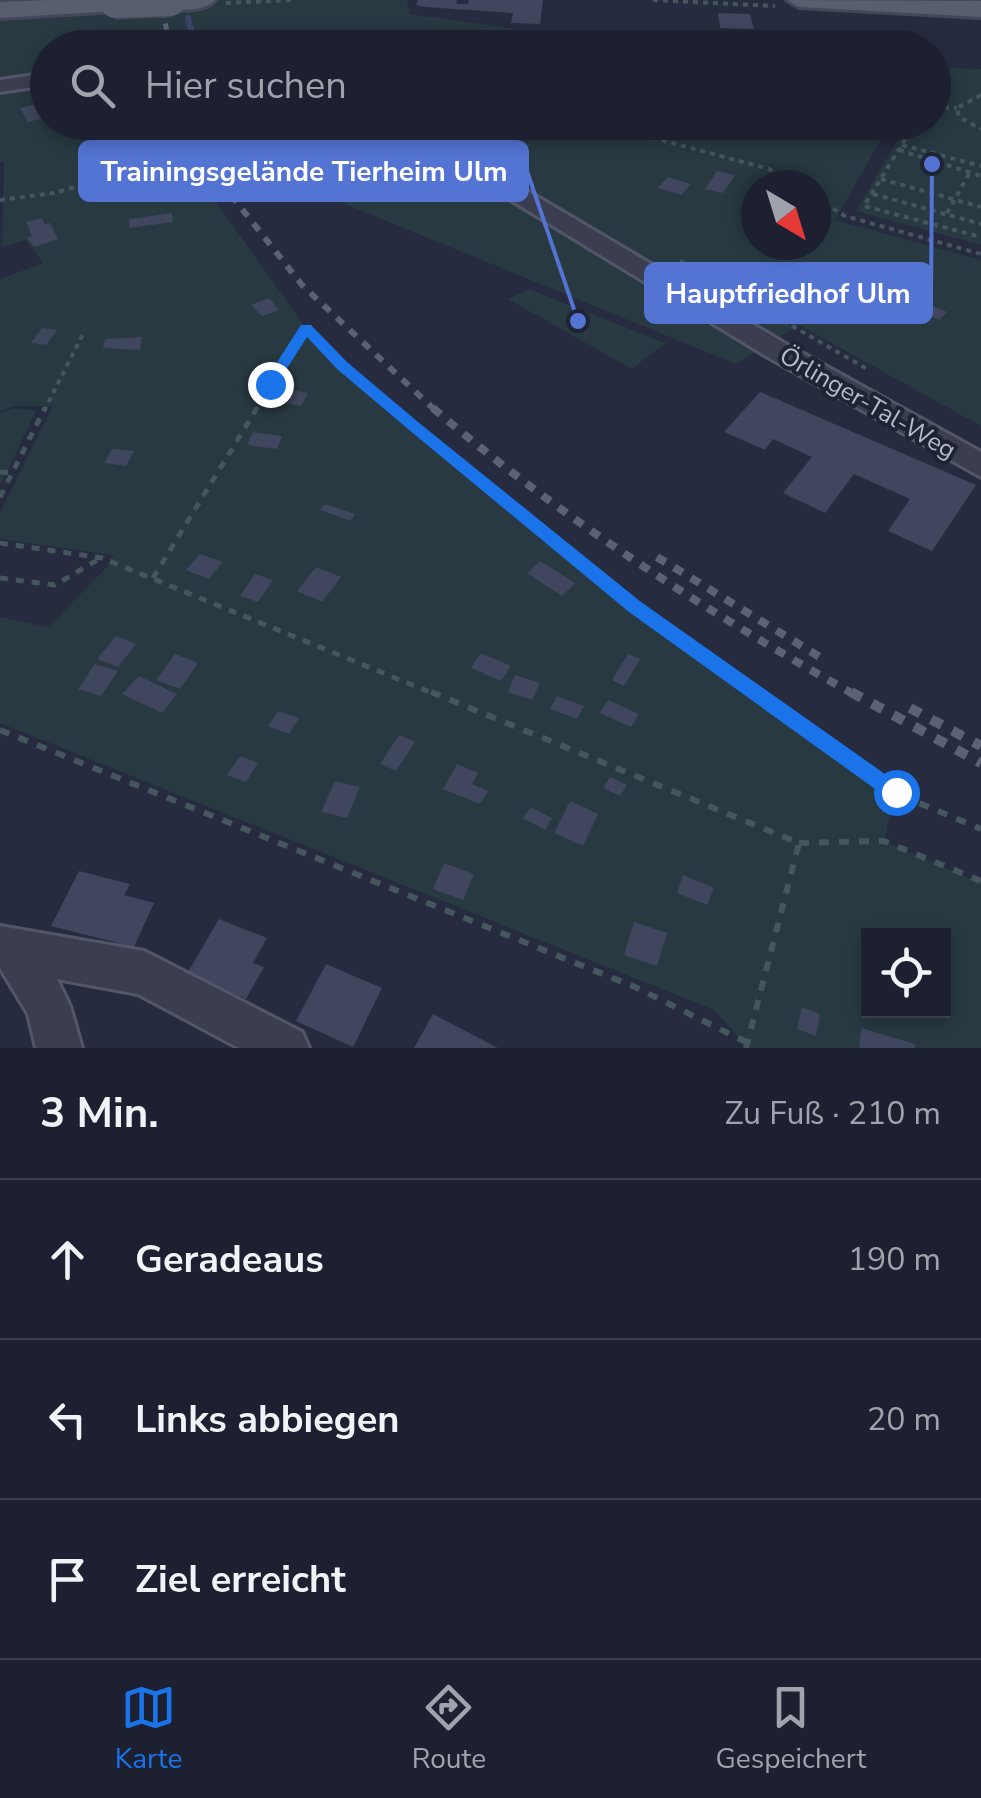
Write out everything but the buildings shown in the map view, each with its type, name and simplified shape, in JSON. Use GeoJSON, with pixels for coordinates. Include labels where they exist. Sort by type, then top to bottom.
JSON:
{"type":"FeatureCollection","features":[{"type":"Feature","properties":{"kind":"main road"},"geometry":{"type":"LineString","coordinates":[[799,0],[981,8]]}},
{"type":"Feature","properties":{"kind":"main road"},"geometry":{"type":"LineString","coordinates":[[0,10],[208,2]]}},
{"type":"Feature","properties":{"kind":"street"},"geometry":{"type":"LineString","coordinates":[[0,86],[30,82]]}},
{"type":"Feature","properties":{"kind":"street","name":"Örlinger-Tal-Weg"},"geometry":{"type":"LineString","coordinates":[[424,140],[759,340],[981,466]]}},
{"type":"Feature","properties":{"kind":"street"},"geometry":{"type":"LineString","coordinates":[[8,949],[48,1006],[59,1048]]}},
{"type":"Feature","properties":{"kind":"street"},"geometry":{"type":"LineString","coordinates":[[8,949],[144,972],[286,1048]]}},
{"type":"Feature","properties":{"kind":"path"},"geometry":{"type":"LineString","coordinates":[[208,2],[293,0]]}},
{"type":"Feature","properties":{"kind":"path"},"geometry":{"type":"LineString","coordinates":[[951,108],[981,96]]}},
{"type":"Feature","properties":{"kind":"path"},"geometry":{"type":"LineString","coordinates":[[972,98],[981,103]]}},
{"type":"Feature","properties":{"kind":"path"},"geometry":{"type":"LineString","coordinates":[[957,108],[959,117],[981,128]]}},
{"type":"Feature","properties":{"kind":"path"},"geometry":{"type":"LineString","coordinates":[[0,200],[54,192],[137,169],[117,140]]}},
{"type":"Feature","properties":{"kind":"path"},"geometry":{"type":"LineString","coordinates":[[661,140],[771,170]]}},
{"type":"Feature","properties":{"kind":"path"},"geometry":{"type":"LineString","coordinates":[[904,140],[864,206],[981,236]]}},
{"type":"Feature","properties":{"kind":"path"},"geometry":{"type":"LineString","coordinates":[[900,147],[981,166]]}},
{"type":"Feature","properties":{"kind":"path"},"geometry":{"type":"LineString","coordinates":[[900,147],[981,176]]}},
{"type":"Feature","properties":{"kind":"path"},"geometry":{"type":"LineString","coordinates":[[132,162],[144,158],[152,170]]}},
{"type":"Feature","properties":{"kind":"path"},"geometry":{"type":"LineString","coordinates":[[946,214],[970,172]]}},
{"type":"Feature","properties":{"kind":"path"},"geometry":{"type":"LineString","coordinates":[[881,179],[981,206]]}},
{"type":"Feature","properties":{"kind":"path"},"geometry":{"type":"LineString","coordinates":[[872,194],[981,224]]}},
{"type":"Feature","properties":{"kind":"path"},"geometry":{"type":"LineString","coordinates":[[831,208],[844,216],[981,254]]}},
{"type":"Feature","properties":{"kind":"path"},"geometry":{"type":"LineString","coordinates":[[153,578],[306,328],[342,366],[635,607],[896,792],[981,829]]}},
{"type":"Feature","properties":{"kind":"path"},"geometry":{"type":"LineString","coordinates":[[0,497],[85,330]]}},
{"type":"Feature","properties":{"kind":"path"},"geometry":{"type":"LineString","coordinates":[[0,472],[12,473]]}},
{"type":"Feature","properties":{"kind":"path"},"geometry":{"type":"LineString","coordinates":[[0,543],[102,558],[799,843],[884,841],[981,881]]}},
{"type":"Feature","properties":{"kind":"path"},"geometry":{"type":"LineString","coordinates":[[0,578],[55,586],[102,558]]}},
{"type":"Feature","properties":{"kind":"path"},"geometry":{"type":"LineString","coordinates":[[0,730],[635,987],[746,1045],[799,843]]}},
{"type":"Feature","properties":{"kind":"shaded area"},"geometry":{"type":"Polygon","coordinates":[[[0,0],[407,0],[410,14],[523,30],[30,30],[30,80],[0,84],[0,0]]]}},
{"type":"Feature","properties":{"kind":"shaded area"},"geometry":{"type":"Polygon","coordinates":[[[951,68],[981,69],[981,245],[856,211],[898,140],[951,140],[951,68]]]}},
{"type":"Feature","properties":{"kind":"shaded area"},"geometry":{"type":"Polygon","coordinates":[[[30,87],[30,140],[176,140],[182,155],[306,328],[342,366],[635,607],[895,793],[884,841],[981,883],[981,1048],[748,1048],[714,1010],[0,723],[0,617],[48,627],[106,568],[113,555],[0,539],[0,513],[53,406],[15,406],[0,411],[0,279],[43,263],[26,240],[2,247],[4,162],[0,162],[0,91],[30,87]]]}},
{"type":"Feature","properties":{"kind":"shaded area"},"geometry":{"type":"Polygon","coordinates":[[[269,140],[881,140],[835,220],[981,260],[981,426],[799,325],[736,364],[301,186],[269,140]]]}},
{"type":"Feature","properties":{"kind":"shaded area"},"geometry":{"type":"Polygon","coordinates":[[[529,289],[665,343],[632,369],[508,299],[529,289]]]}},
{"type":"Feature","properties":{"kind":"shaded area"},"geometry":{"type":"Polygon","coordinates":[[[14,408],[36,411],[0,486],[0,413],[14,408]]]}},
{"type":"Feature","properties":{"kind":"waterway"},"geometry":{"type":"LineString","coordinates":[[188,18],[191,30]]}},
{"type":"Feature","properties":{"kind":"railway"},"geometry":{"type":"LineString","coordinates":[[161,0],[167,30]]}},
{"type":"Feature","properties":{"kind":"railway"},"geometry":{"type":"LineString","coordinates":[[197,140],[221,182]]}},
{"type":"Feature","properties":{"kind":"railway"},"geometry":{"type":"LineString","coordinates":[[221,182],[302,285],[436,411]]}},
{"type":"Feature","properties":{"kind":"railway"},"geometry":{"type":"LineString","coordinates":[[433,408],[584,526],[745,631],[855,695]]}},
{"type":"Feature","properties":{"kind":"railway"},"geometry":{"type":"LineString","coordinates":[[657,557],[823,659]]}},
{"type":"Feature","properties":{"kind":"railway"},"geometry":{"type":"LineString","coordinates":[[851,692],[981,763]]}},
{"type":"Feature","properties":{"kind":"railway"},"geometry":{"type":"LineString","coordinates":[[910,708],[981,746]]}},
{"type":"Feature","properties":{"kind":"place","name":"Hauptfriedhof Ulm"},"geometry":{"type":"Point","coordinates":[932,164]}},
{"type":"Feature","properties":{"kind":"place","name":"Trainingsgelände Tierheim Ulm"},"geometry":{"type":"Point","coordinates":[578,321]}},
{"type":"Feature","properties":{"kind":"route"},"geometry":{"type":"LineString","coordinates":[[270,384],[306,328],[342,366],[635,607],[896,792]]}}]}
